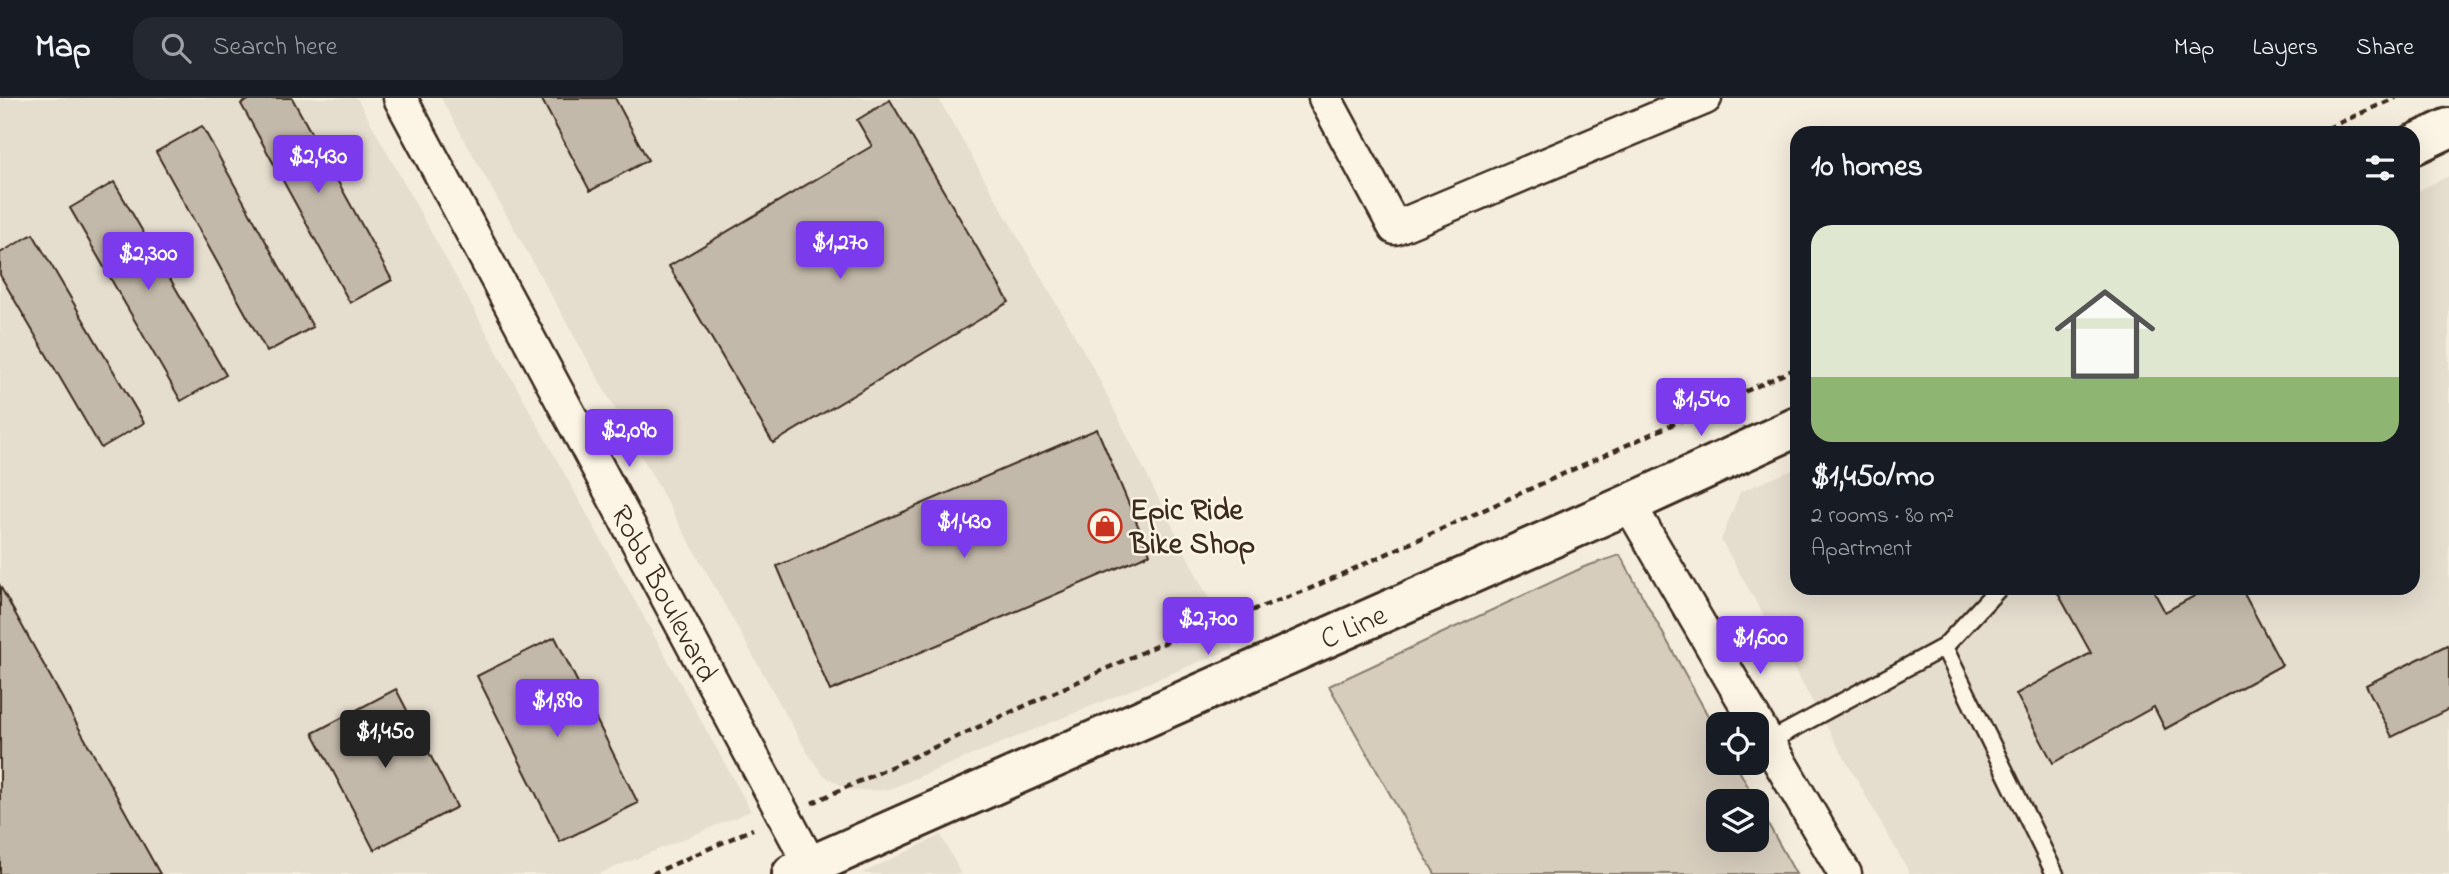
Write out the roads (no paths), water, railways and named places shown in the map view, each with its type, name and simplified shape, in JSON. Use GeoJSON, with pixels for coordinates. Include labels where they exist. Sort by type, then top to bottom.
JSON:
{"type":"FeatureCollection","features":[{"type":"Feature","properties":{"kind":"street","name":"Robb Boulevard"},"geometry":{"type":"LineString","coordinates":[[400,98],[784,816],[802,870]]}},
{"type":"Feature","properties":{"kind":"street"},"geometry":{"type":"LineString","coordinates":[[1325,98],[1395,228],[1705,98]]}},
{"type":"Feature","properties":{"kind":"street"},"geometry":{"type":"LineString","coordinates":[[2420,142],[2449,128]]}},
{"type":"Feature","properties":{"kind":"street","name":"C Line"},"geometry":{"type":"LineString","coordinates":[[802,870],[1790,430]]}},
{"type":"Feature","properties":{"kind":"street"},"geometry":{"type":"LineString","coordinates":[[1629,504],[1750,712]]}},
{"type":"Feature","properties":{"kind":"street"},"geometry":{"type":"LineString","coordinates":[[1769,744],[1845,874]]}},
{"type":"Feature","properties":{"kind":"lane"},"geometry":{"type":"LineString","coordinates":[[1769,741],[1944,647],[1992,595]]}},
{"type":"Feature","properties":{"kind":"lane"},"geometry":{"type":"LineString","coordinates":[[1944,647],[2055,874]]}},
{"type":"Feature","properties":{"kind":"place","name":"Epic Ride Bike Shop"},"geometry":{"type":"Point","coordinates":[1105,526]}}]}
